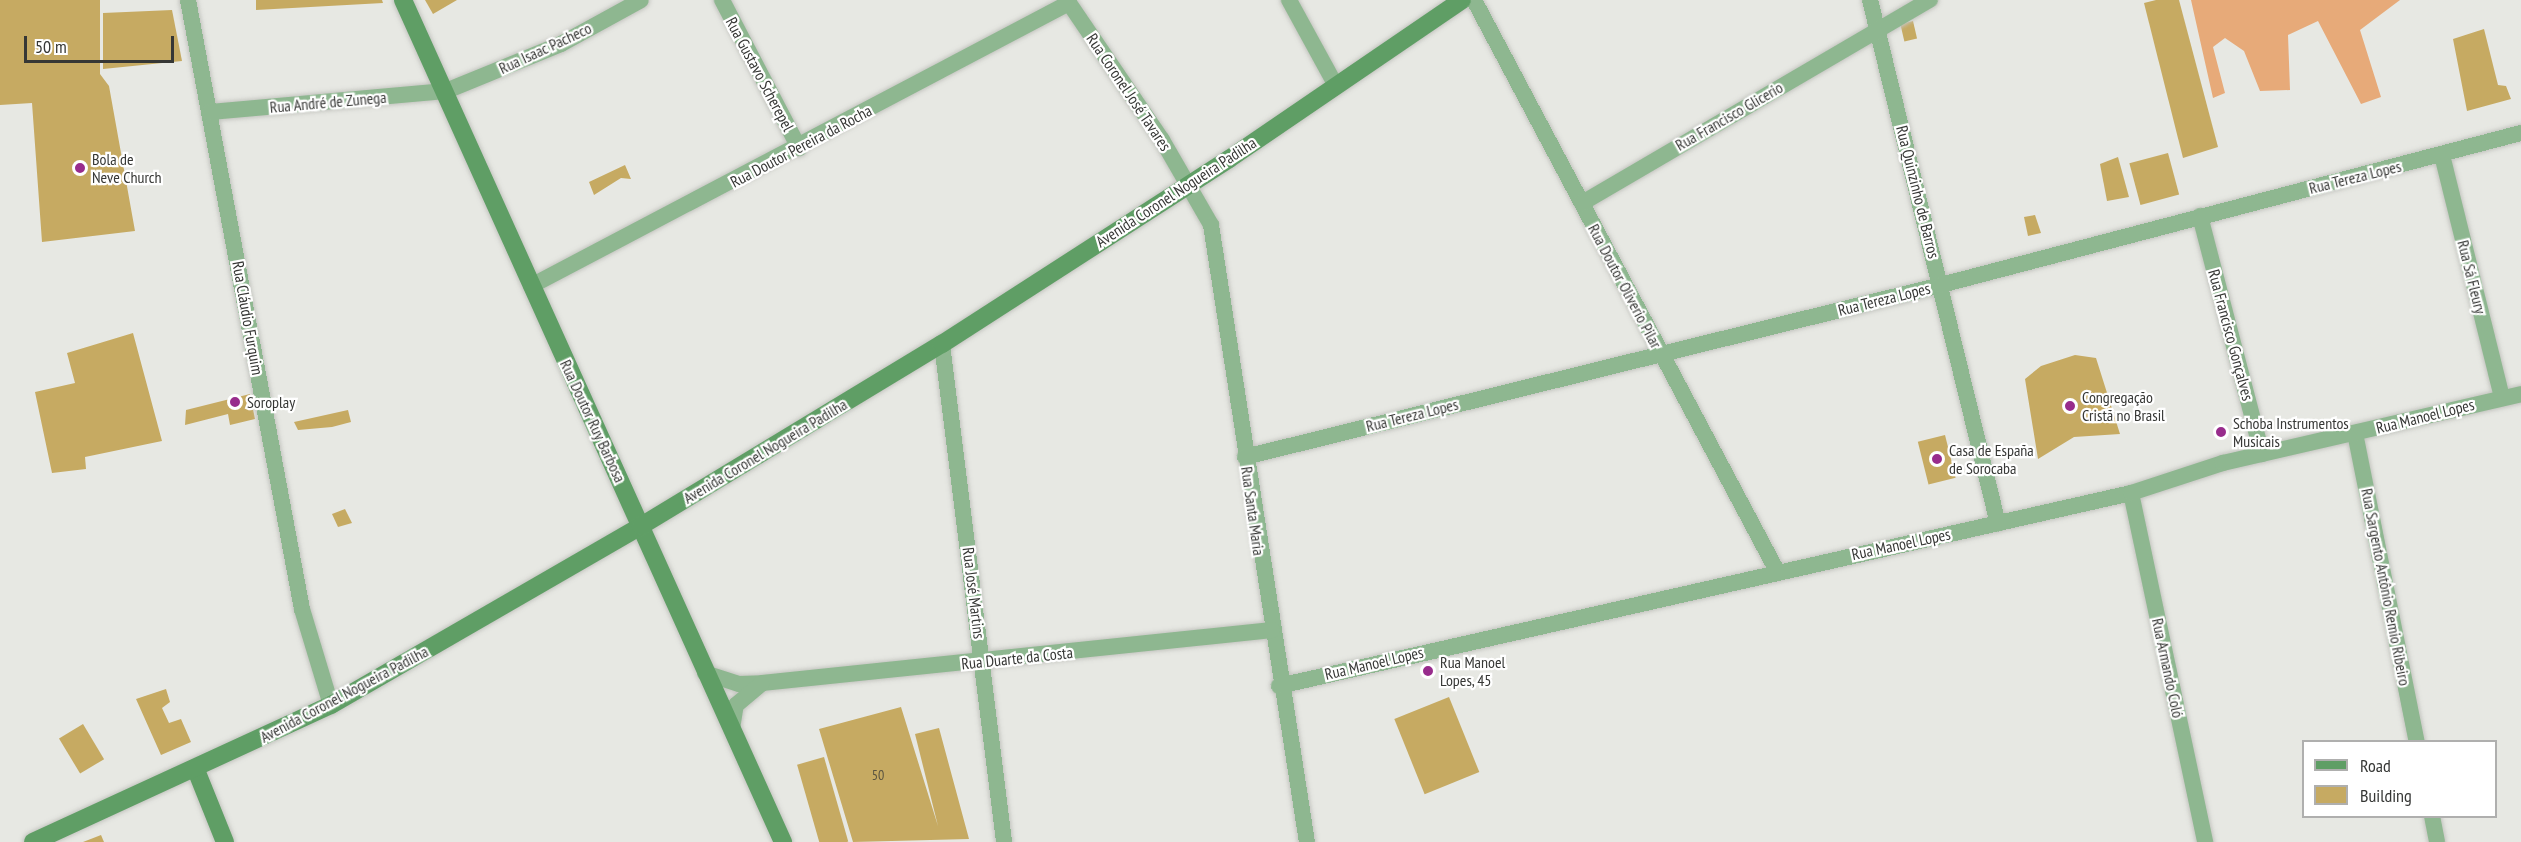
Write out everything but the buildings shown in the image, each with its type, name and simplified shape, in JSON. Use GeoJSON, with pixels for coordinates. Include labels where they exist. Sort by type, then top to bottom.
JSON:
{"type":"FeatureCollection","features":[{"type":"Feature","properties":{"kind":"main road","name":"Rua Doutor Ruy Barbosa"},"geometry":{"type":"LineString","coordinates":[[403,0],[783,842]]}},
{"type":"Feature","properties":{"kind":"main road","name":"Avenida Coronel Nogueira Padilha"},"geometry":{"type":"LineString","coordinates":[[33,842],[196,770],[330,705],[640,526],[942,344],[1190,184],[1462,0]]}},
{"type":"Feature","properties":{"kind":"main road"},"geometry":{"type":"LineString","coordinates":[[196,770],[225,842]]}},
{"type":"Feature","properties":{"kind":"street","name":"Rua Cláudio Furquim"},"geometry":{"type":"LineString","coordinates":[[188,0],[302,609],[330,705]]}},
{"type":"Feature","properties":{"kind":"street","name":"Rua Isaac Pacheco"},"geometry":{"type":"LineString","coordinates":[[446,91],[561,44],[641,0]]}},
{"type":"Feature","properties":{"kind":"street","name":"Rua Gustavo Scherepel"},"geometry":{"type":"LineString","coordinates":[[722,0],[799,148]]}},
{"type":"Feature","properties":{"kind":"street"},"geometry":{"type":"LineString","coordinates":[[1289,0],[1335,84]]}},
{"type":"Feature","properties":{"kind":"street","name":"Rua Doutor Oliverio Pilar"},"geometry":{"type":"LineString","coordinates":[[1474,0],[1777,571]]}},
{"type":"Feature","properties":{"kind":"street","name":"Rua Quinzinho de Barros"},"geometry":{"type":"LineString","coordinates":[[1870,0],[1998,524]]}},
{"type":"Feature","properties":{"kind":"street","name":"Rua Francisco Glicerio"},"geometry":{"type":"LineString","coordinates":[[1582,203],[1930,0]]}},
{"type":"Feature","properties":{"kind":"street","name":"Rua Doutor Pereira da Rocha"},"geometry":{"type":"LineString","coordinates":[[531,286],[799,148],[1068,2]]}},
{"type":"Feature","properties":{"kind":"street","name":"Rua Coronel José Tavares"},"geometry":{"type":"LineString","coordinates":[[1068,2],[1190,184]]}},
{"type":"Feature","properties":{"kind":"street","name":"Rua André de Zunega"},"geometry":{"type":"LineString","coordinates":[[210,112],[446,91]]}},
{"type":"Feature","properties":{"kind":"street","name":"Rua Tereza Lopes"},"geometry":{"type":"LineString","coordinates":[[1245,457],[1661,352],[1941,285],[2521,133]]}},
{"type":"Feature","properties":{"kind":"street","name":"Rua Sá Fleury"},"geometry":{"type":"LineString","coordinates":[[2442,155],[2502,398]]}},
{"type":"Feature","properties":{"kind":"street","name":"Rua Santa Maria"},"geometry":{"type":"LineString","coordinates":[[1190,184],[1211,225],[1279,686],[1307,842]]}},
{"type":"Feature","properties":{"kind":"street","name":"Rua Francisco Gonçalves"},"geometry":{"type":"LineString","coordinates":[[2200,216],[2262,454]]}},
{"type":"Feature","properties":{"kind":"street","name":"Rua José Martins"},"geometry":{"type":"LineString","coordinates":[[942,344],[1004,842]]}},
{"type":"Feature","properties":{"kind":"street","name":"Rua Manoel Lopes"},"geometry":{"type":"LineString","coordinates":[[1279,686],[1777,571],[2131,494],[2262,454],[2521,394]]}},
{"type":"Feature","properties":{"kind":"street","name":"Rua Sargento Antônio Remio Ribeiro"},"geometry":{"type":"LineString","coordinates":[[2355,433],[2417,740]]}},
{"type":"Feature","properties":{"kind":"street","name":"Rua Armando Coló"},"geometry":{"type":"LineString","coordinates":[[2131,494],[2205,842]]}},
{"type":"Feature","properties":{"kind":"street","name":"Rua Duarte da Costa"},"geometry":{"type":"LineString","coordinates":[[705,673],[739,684],[762,683],[1272,630]]}},
{"type":"Feature","properties":{"kind":"street"},"geometry":{"type":"LineString","coordinates":[[732,729],[736,705],[762,683]]}},
{"type":"Feature","properties":{"kind":"street"},"geometry":{"type":"LineString","coordinates":[[2432,818],[2437,842]]}},
{"type":"Feature","properties":{"kind":"shaded area"},"geometry":{"type":"Polygon","coordinates":[[[2191,0],[2400,0],[2360,30],[2381,97],[2361,104],[2318,21],[2288,35],[2290,90],[2260,91],[2244,51],[2225,38],[2213,47],[2225,93],[2213,98],[2191,0]]]}},
{"type":"Feature","properties":{"kind":"place","name":"Bola de Neve Church"},"geometry":{"type":"Point","coordinates":[80,168]}},
{"type":"Feature","properties":{"kind":"place","name":"Soroplay"},"geometry":{"type":"Point","coordinates":[235,402]}},
{"type":"Feature","properties":{"kind":"place","name":"Congregação Cristã no Brasil"},"geometry":{"type":"Point","coordinates":[2070,406]}},
{"type":"Feature","properties":{"kind":"place","name":"Schoba Instrumentos Musicais"},"geometry":{"type":"Point","coordinates":[2221,432]}},
{"type":"Feature","properties":{"kind":"place","name":"Casa de España de Sorocaba"},"geometry":{"type":"Point","coordinates":[1937,459]}},
{"type":"Feature","properties":{"kind":"place","name":"Rua Manoel Lopes, 45"},"geometry":{"type":"Point","coordinates":[1428,671]}}]}
